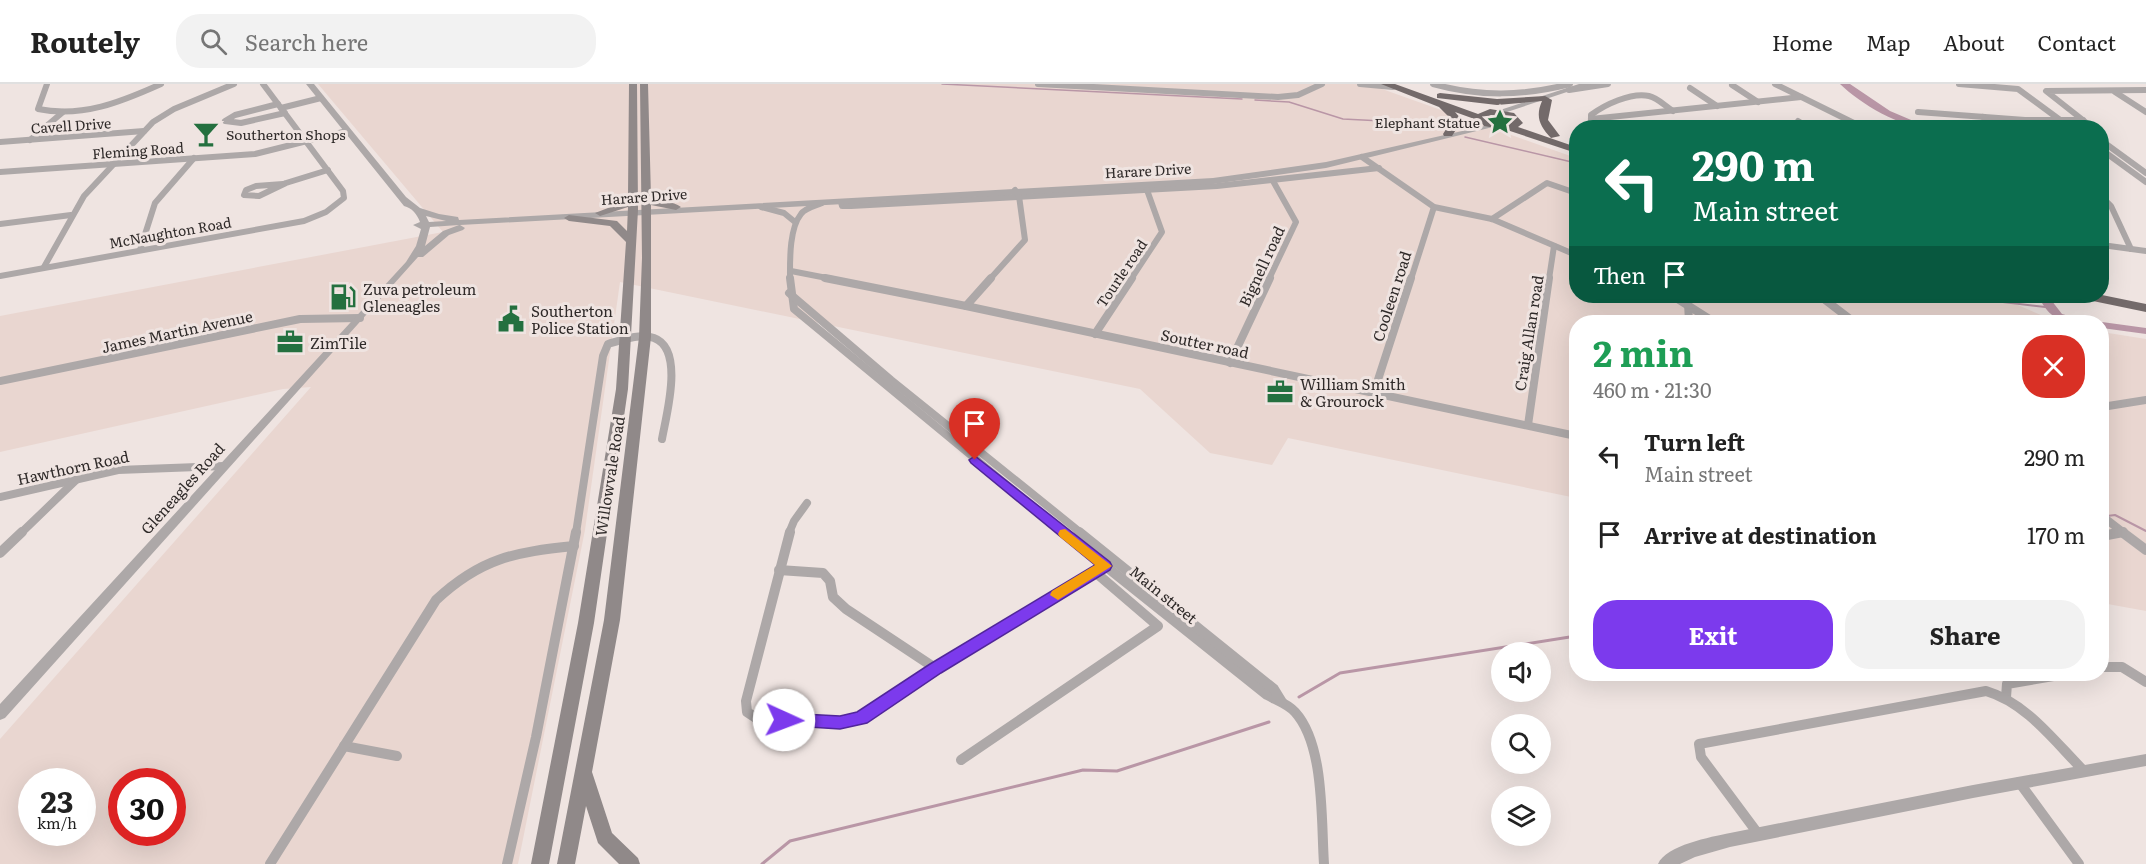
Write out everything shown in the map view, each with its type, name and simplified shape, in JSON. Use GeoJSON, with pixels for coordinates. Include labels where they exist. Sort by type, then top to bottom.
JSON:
{"type":"FeatureCollection","features":[{"type":"Feature","properties":{"kind":"highway"},"geometry":{"type":"LineString","coordinates":[[1405,84],[1493,126],[1509,128],[1569,148]]}},
{"type":"Feature","properties":{"kind":"highway"},"geometry":{"type":"LineString","coordinates":[[1390,85],[1516,118],[1569,141]]}},
{"type":"Feature","properties":{"kind":"highway"},"geometry":{"type":"LineString","coordinates":[[1437,98],[1497,102],[1547,98],[1541,112],[1542,120],[1555,136]]}},
{"type":"Feature","properties":{"kind":"highway"},"geometry":{"type":"LineString","coordinates":[[1437,98],[1457,120],[1448,134]]}},
{"type":"Feature","properties":{"kind":"highway"},"geometry":{"type":"LineString","coordinates":[[1480,119],[1484,114],[1496,112]]}},
{"type":"Feature","properties":{"kind":"highway"},"geometry":{"type":"LineString","coordinates":[[1509,128],[1517,124],[1516,118]]}},
{"type":"Feature","properties":{"kind":"highway"},"geometry":{"type":"LineString","coordinates":[[2109,295],[2146,303]]}},
{"type":"Feature","properties":{"kind":"highway"},"geometry":{"type":"LineString","coordinates":[[2109,300],[2146,308]]}},
{"type":"Feature","properties":{"kind":"main road","name":"Willowvale Road"},"geometry":{"type":"LineString","coordinates":[[540,864],[586,623],[615,440],[626,340],[633,195],[633,84]]}},
{"type":"Feature","properties":{"kind":"main road","name":"Willowvale Road"},"geometry":{"type":"LineString","coordinates":[[566,864],[612,620],[645,337],[644,84]]}},
{"type":"Feature","properties":{"kind":"main road"},"geometry":{"type":"LineString","coordinates":[[600,213],[625,205],[633,195]]}},
{"type":"Feature","properties":{"kind":"main road"},"geometry":{"type":"LineString","coordinates":[[646,198],[674,209]]}},
{"type":"Feature","properties":{"kind":"main road"},"geometry":{"type":"LineString","coordinates":[[646,216],[654,218],[674,209]]}},
{"type":"Feature","properties":{"kind":"main road"},"geometry":{"type":"LineString","coordinates":[[569,218],[612,223],[630,240]]}},
{"type":"Feature","properties":{"kind":"main road"},"geometry":{"type":"LineString","coordinates":[[585,772],[604,837],[631,864]]}},
{"type":"Feature","properties":{"kind":"street"},"geometry":{"type":"LineString","coordinates":[[48,84],[38,103],[38,109],[63,112],[109,105],[161,84]]}},
{"type":"Feature","properties":{"kind":"street"},"geometry":{"type":"LineString","coordinates":[[44,267],[71,215],[144,131],[174,109],[234,84]]}},
{"type":"Feature","properties":{"kind":"street"},"geometry":{"type":"LineString","coordinates":[[263,84],[328,171],[283,184],[259,196],[244,195],[246,190],[256,186],[283,184]]}},
{"type":"Feature","properties":{"kind":"street"},"geometry":{"type":"LineString","coordinates":[[310,84],[423,224]]}},
{"type":"Feature","properties":{"kind":"street"},"geometry":{"type":"LineString","coordinates":[[1038,84],[1278,97],[1298,95],[1322,84]]}},
{"type":"Feature","properties":{"kind":"street"},"geometry":{"type":"LineString","coordinates":[[1360,84],[1390,85]]}},
{"type":"Feature","properties":{"kind":"street"},"geometry":{"type":"LineString","coordinates":[[1433,84],[1463,92],[1521,96],[1587,84]]}},
{"type":"Feature","properties":{"kind":"street"},"geometry":{"type":"LineString","coordinates":[[1516,118],[1547,98],[1570,87],[1608,84]]}},
{"type":"Feature","properties":{"kind":"street"},"geometry":{"type":"LineString","coordinates":[[1775,84],[1848,120]]}},
{"type":"Feature","properties":{"kind":"street"},"geometry":{"type":"LineString","coordinates":[[1959,84],[2014,88],[2062,120]]}},
{"type":"Feature","properties":{"kind":"street"},"geometry":{"type":"LineString","coordinates":[[2020,84],[2067,120]]}},
{"type":"Feature","properties":{"kind":"street"},"geometry":{"type":"LineString","coordinates":[[1732,85],[1758,102]]}},
{"type":"Feature","properties":{"kind":"street"},"geometry":{"type":"LineString","coordinates":[[1690,88],[1717,106]]}},
{"type":"Feature","properties":{"kind":"street"},"geometry":{"type":"LineString","coordinates":[[2079,120],[2046,91],[2146,90]]}},
{"type":"Feature","properties":{"kind":"street"},"geometry":{"type":"LineString","coordinates":[[2114,91],[2146,112]]}},
{"type":"Feature","properties":{"kind":"street"},"geometry":{"type":"LineString","coordinates":[[1672,111],[1652,97],[1643,95],[1597,109],[1591,115],[1592,119],[1672,111],[1717,106],[1758,102],[1801,97]]}},
{"type":"Feature","properties":{"kind":"street"},"geometry":{"type":"LineString","coordinates":[[281,108],[241,123],[225,122],[235,115],[281,108],[321,98]]}},
{"type":"Feature","properties":{"kind":"street"},"geometry":{"type":"LineString","coordinates":[[1496,112],[1547,98]]}},
{"type":"Feature","properties":{"kind":"street"},"geometry":{"type":"LineString","coordinates":[[30,140],[63,112]]}},
{"type":"Feature","properties":{"kind":"street"},"geometry":{"type":"LineString","coordinates":[[1918,112],[2062,120]]}},
{"type":"Feature","properties":{"kind":"street"},"geometry":{"type":"LineString","coordinates":[[1983,117],[1987,120]]}},
{"type":"Feature","properties":{"kind":"street","name":"Harare Drive"},"geometry":{"type":"LineString","coordinates":[[1429,141],[1480,119]]}},
{"type":"Feature","properties":{"kind":"street","name":"Harare Drive"},"geometry":{"type":"LineString","coordinates":[[423,224],[600,213],[632,212],[646,216],[674,209],[1017,193],[1213,181],[1275,173],[1362,157],[1493,126]]}},
{"type":"Feature","properties":{"kind":"street","name":"Cavell Drive"},"geometry":{"type":"LineString","coordinates":[[0,142],[144,131]]}},
{"type":"Feature","properties":{"kind":"street","name":"Fleming Road"},"geometry":{"type":"LineString","coordinates":[[0,172],[266,153],[347,131]]}},
{"type":"Feature","properties":{"kind":"street"},"geometry":{"type":"LineString","coordinates":[[2109,139],[2146,166]]}},
{"type":"Feature","properties":{"kind":"street"},"geometry":{"type":"LineString","coordinates":[[2109,146],[2146,173]]}},
{"type":"Feature","properties":{"kind":"street"},"geometry":{"type":"LineString","coordinates":[[2109,155],[2146,182]]}},
{"type":"Feature","properties":{"kind":"street"},"geometry":{"type":"LineString","coordinates":[[1362,157],[1434,207],[1492,219],[1569,252]]}},
{"type":"Feature","properties":{"kind":"street"},"geometry":{"type":"LineString","coordinates":[[140,250],[155,203],[194,158]]}},
{"type":"Feature","properties":{"kind":"street"},"geometry":{"type":"LineString","coordinates":[[841,202],[842,206],[851,206],[1017,193],[1147,190],[1273,181],[1379,168]]}},
{"type":"Feature","properties":{"kind":"street","name":"McNaughton Road"},"geometry":{"type":"LineString","coordinates":[[0,276],[321,215],[344,198],[344,191],[328,171]]}},
{"type":"Feature","properties":{"kind":"street","name":"Bignell road"},"geometry":{"type":"LineString","coordinates":[[1230,363],[1296,222],[1273,181]]}},
{"type":"Feature","properties":{"kind":"street"},"geometry":{"type":"LineString","coordinates":[[1492,219],[1547,183],[1569,191]]}},
{"type":"Feature","properties":{"kind":"street","name":"Tourle road"},"geometry":{"type":"LineString","coordinates":[[1095,334],[1162,232],[1147,190]]}},
{"type":"Feature","properties":{"kind":"street"},"geometry":{"type":"LineString","coordinates":[[966,306],[1025,240],[1017,193]]}},
{"type":"Feature","properties":{"kind":"street"},"geometry":{"type":"LineString","coordinates":[[404,199],[419,210],[437,217],[465,220]]}},
{"type":"Feature","properties":{"kind":"street","name":"Harare Drive"},"geometry":{"type":"LineString","coordinates":[[674,209],[761,207],[865,199]]}},
{"type":"Feature","properties":{"kind":"street"},"geometry":{"type":"LineString","coordinates":[[761,207],[784,213],[795,222],[803,212],[822,203]]}},
{"type":"Feature","properties":{"kind":"street"},"geometry":{"type":"LineString","coordinates":[[2109,204],[2131,249]]}},
{"type":"Feature","properties":{"kind":"street","name":"Cooleen road"},"geometry":{"type":"LineString","coordinates":[[1374,392],[1434,207]]}},
{"type":"Feature","properties":{"kind":"street"},"geometry":{"type":"LineString","coordinates":[[419,210],[423,224]]}},
{"type":"Feature","properties":{"kind":"street","name":"Harare Drive"},"geometry":{"type":"LineString","coordinates":[[423,224],[569,218],[632,212]]}},
{"type":"Feature","properties":{"kind":"street"},"geometry":{"type":"LineString","coordinates":[[0,224],[71,215]]}},
{"type":"Feature","properties":{"kind":"street","name":"Main street"},"geometry":{"type":"LineString","coordinates":[[795,222],[789,293],[790,301],[798,315],[1105,566],[1267,695],[1282,702],[1304,724],[1318,774],[1324,864]]}},
{"type":"Feature","properties":{"kind":"street"},"geometry":{"type":"LineString","coordinates":[[409,264],[446,233],[481,223]]}},
{"type":"Feature","properties":{"kind":"street","name":"Gleneagles Road"},"geometry":{"type":"LineString","coordinates":[[0,714],[409,264],[422,246],[423,224]]}},
{"type":"Feature","properties":{"kind":"street","name":"Gleneagles Road"},"geometry":{"type":"LineString","coordinates":[[390,285],[413,248],[423,224]]}},
{"type":"Feature","properties":{"kind":"street","name":"Craig Allan road"},"geometry":{"type":"LineString","coordinates":[[1528,425],[1554,246]]}},
{"type":"Feature","properties":{"kind":"street"},"geometry":{"type":"LineString","coordinates":[[2109,246],[2146,251]]}},
{"type":"Feature","properties":{"kind":"street","name":"Soutter road"},"geometry":{"type":"LineString","coordinates":[[791,271],[1569,434]]}},
{"type":"Feature","properties":{"kind":"street"},"geometry":{"type":"LineString","coordinates":[[1688,303],[1689,315]]}},
{"type":"Feature","properties":{"kind":"street"},"geometry":{"type":"LineString","coordinates":[[1688,303],[1704,315]]}},
{"type":"Feature","properties":{"kind":"street"},"geometry":{"type":"LineString","coordinates":[[1829,303],[1845,315]]}},
{"type":"Feature","properties":{"kind":"street","name":"James Martin Avenue"},"geometry":{"type":"LineString","coordinates":[[0,381],[300,319],[360,318]]}},
{"type":"Feature","properties":{"kind":"street"},"geometry":{"type":"LineString","coordinates":[[507,864],[536,737],[574,546],[603,356],[608,344],[645,337],[663,343],[669,350],[674,366],[662,439]]}},
{"type":"Feature","properties":{"kind":"street"},"geometry":{"type":"LineString","coordinates":[[2109,406],[2146,400]]}},
{"type":"Feature","properties":{"kind":"street","name":"Hawthorn Road"},"geometry":{"type":"LineString","coordinates":[[0,497],[131,469],[224,466]]}},
{"type":"Feature","properties":{"kind":"street"},"geometry":{"type":"LineString","coordinates":[[0,553],[76,480]]}},
{"type":"Feature","properties":{"kind":"street"},"geometry":{"type":"LineString","coordinates":[[807,503],[791,526],[779,570],[746,701],[746,707],[751,716],[765,720],[851,721],[871,712],[935,668],[1105,566],[1158,626],[961,760]]}},
{"type":"Feature","properties":{"kind":"street"},"geometry":{"type":"LineString","coordinates":[[2109,522],[2146,550]]}},
{"type":"Feature","properties":{"kind":"street"},"geometry":{"type":"LineString","coordinates":[[2109,535],[2123,532]]}},
{"type":"Feature","properties":{"kind":"street"},"geometry":{"type":"LineString","coordinates":[[270,864],[425,616],[448,588],[476,568],[503,554],[574,546]]}},
{"type":"Feature","properties":{"kind":"street"},"geometry":{"type":"LineString","coordinates":[[779,570],[823,573],[830,581],[833,597],[846,609],[935,668]]}},
{"type":"Feature","properties":{"kind":"street"},"geometry":{"type":"LineString","coordinates":[[2109,667],[2122,667],[2146,682]]}},
{"type":"Feature","properties":{"kind":"street"},"geometry":{"type":"LineString","coordinates":[[2006,697],[2007,684],[2024,681]]}},
{"type":"Feature","properties":{"kind":"street"},"geometry":{"type":"LineString","coordinates":[[1759,835],[1701,757],[1699,744],[1978,692],[1996,693],[2006,697],[2084,771]]}},
{"type":"Feature","properties":{"kind":"street"},"geometry":{"type":"LineString","coordinates":[[344,746],[397,756]]}},
{"type":"Feature","properties":{"kind":"street"},"geometry":{"type":"LineString","coordinates":[[1666,864],[1684,852],[1759,835],[2019,782],[2146,760]]}},
{"type":"Feature","properties":{"kind":"street"},"geometry":{"type":"LineString","coordinates":[[2019,782],[2079,864]]}},
{"type":"Feature","properties":{"kind":"shaded area"},"geometry":{"type":"Polygon","coordinates":[[[318,84],[1368,84],[1569,156],[1569,303],[2013,303],[2041,315],[1569,315],[1569,497],[1288,438],[1272,465],[1210,453],[1140,389],[620,282],[585,530],[518,864],[0,864],[0,739],[311,387],[283,389],[0,452],[0,316],[443,232],[318,84]]]}},
{"type":"Feature","properties":{"kind":"shaded area"},"geometry":{"type":"Polygon","coordinates":[[[2109,333],[2146,339],[2146,611],[2109,604],[2109,333]]]}},
{"type":"Feature","properties":{"kind":"waterway"},"geometry":{"type":"LineString","coordinates":[[942,84],[1242,99]]}},
{"type":"Feature","properties":{"kind":"waterway"},"geometry":{"type":"LineString","coordinates":[[1844,84],[1887,113],[1905,120]]}},
{"type":"Feature","properties":{"kind":"waterway"},"geometry":{"type":"LineString","coordinates":[[1255,100],[1289,102],[1343,119],[1402,122],[1432,130]]}},
{"type":"Feature","properties":{"kind":"waterway"},"geometry":{"type":"LineString","coordinates":[[1465,137],[1569,161]]}},
{"type":"Feature","properties":{"kind":"waterway"},"geometry":{"type":"LineString","coordinates":[[2012,303],[2054,308]]}},
{"type":"Feature","properties":{"kind":"waterway"},"geometry":{"type":"LineString","coordinates":[[2048,303],[2057,315]]}},
{"type":"Feature","properties":{"kind":"waterway"},"geometry":{"type":"LineString","coordinates":[[2109,326],[2146,331]]}},
{"type":"Feature","properties":{"kind":"waterway"},"geometry":{"type":"LineString","coordinates":[[2109,516],[2115,515],[2146,531]]}},
{"type":"Feature","properties":{"kind":"waterway"},"geometry":{"type":"LineString","coordinates":[[1299,697],[1340,673],[1569,637]]}},
{"type":"Feature","properties":{"kind":"waterway"},"geometry":{"type":"LineString","coordinates":[[762,864],[790,841],[1083,770],[1117,771],[1269,722]]}},
{"type":"Feature","properties":{"kind":"slow traffic"},"geometry":{"type":"LineString","coordinates":[[1058,595],[1105,566],[1065,534]]}},
{"type":"Feature","properties":{"kind":"place","name":"Elephant Statue"},"geometry":{"type":"Point","coordinates":[1500,122]}},
{"type":"Feature","properties":{"kind":"place","name":"Southerton Shops"},"geometry":{"type":"Point","coordinates":[206,134]}},
{"type":"Feature","properties":{"kind":"place","name":"Zuva petroleum Gleneagles"},"geometry":{"type":"Point","coordinates":[343,297]}},
{"type":"Feature","properties":{"kind":"place","name":"Southerton Police Station"},"geometry":{"type":"Point","coordinates":[511,319]}},
{"type":"Feature","properties":{"kind":"place","name":"ZimTile"},"geometry":{"type":"Point","coordinates":[290,342]}},
{"type":"Feature","properties":{"kind":"place","name":"William Smith & Grourock"},"geometry":{"type":"Point","coordinates":[1280,392]}},
{"type":"Feature","properties":{"kind":"route"},"geometry":{"type":"LineString","coordinates":[[784,720],[840,723],[861,718],[935,668],[1105,566],[975,460]]}}]}
